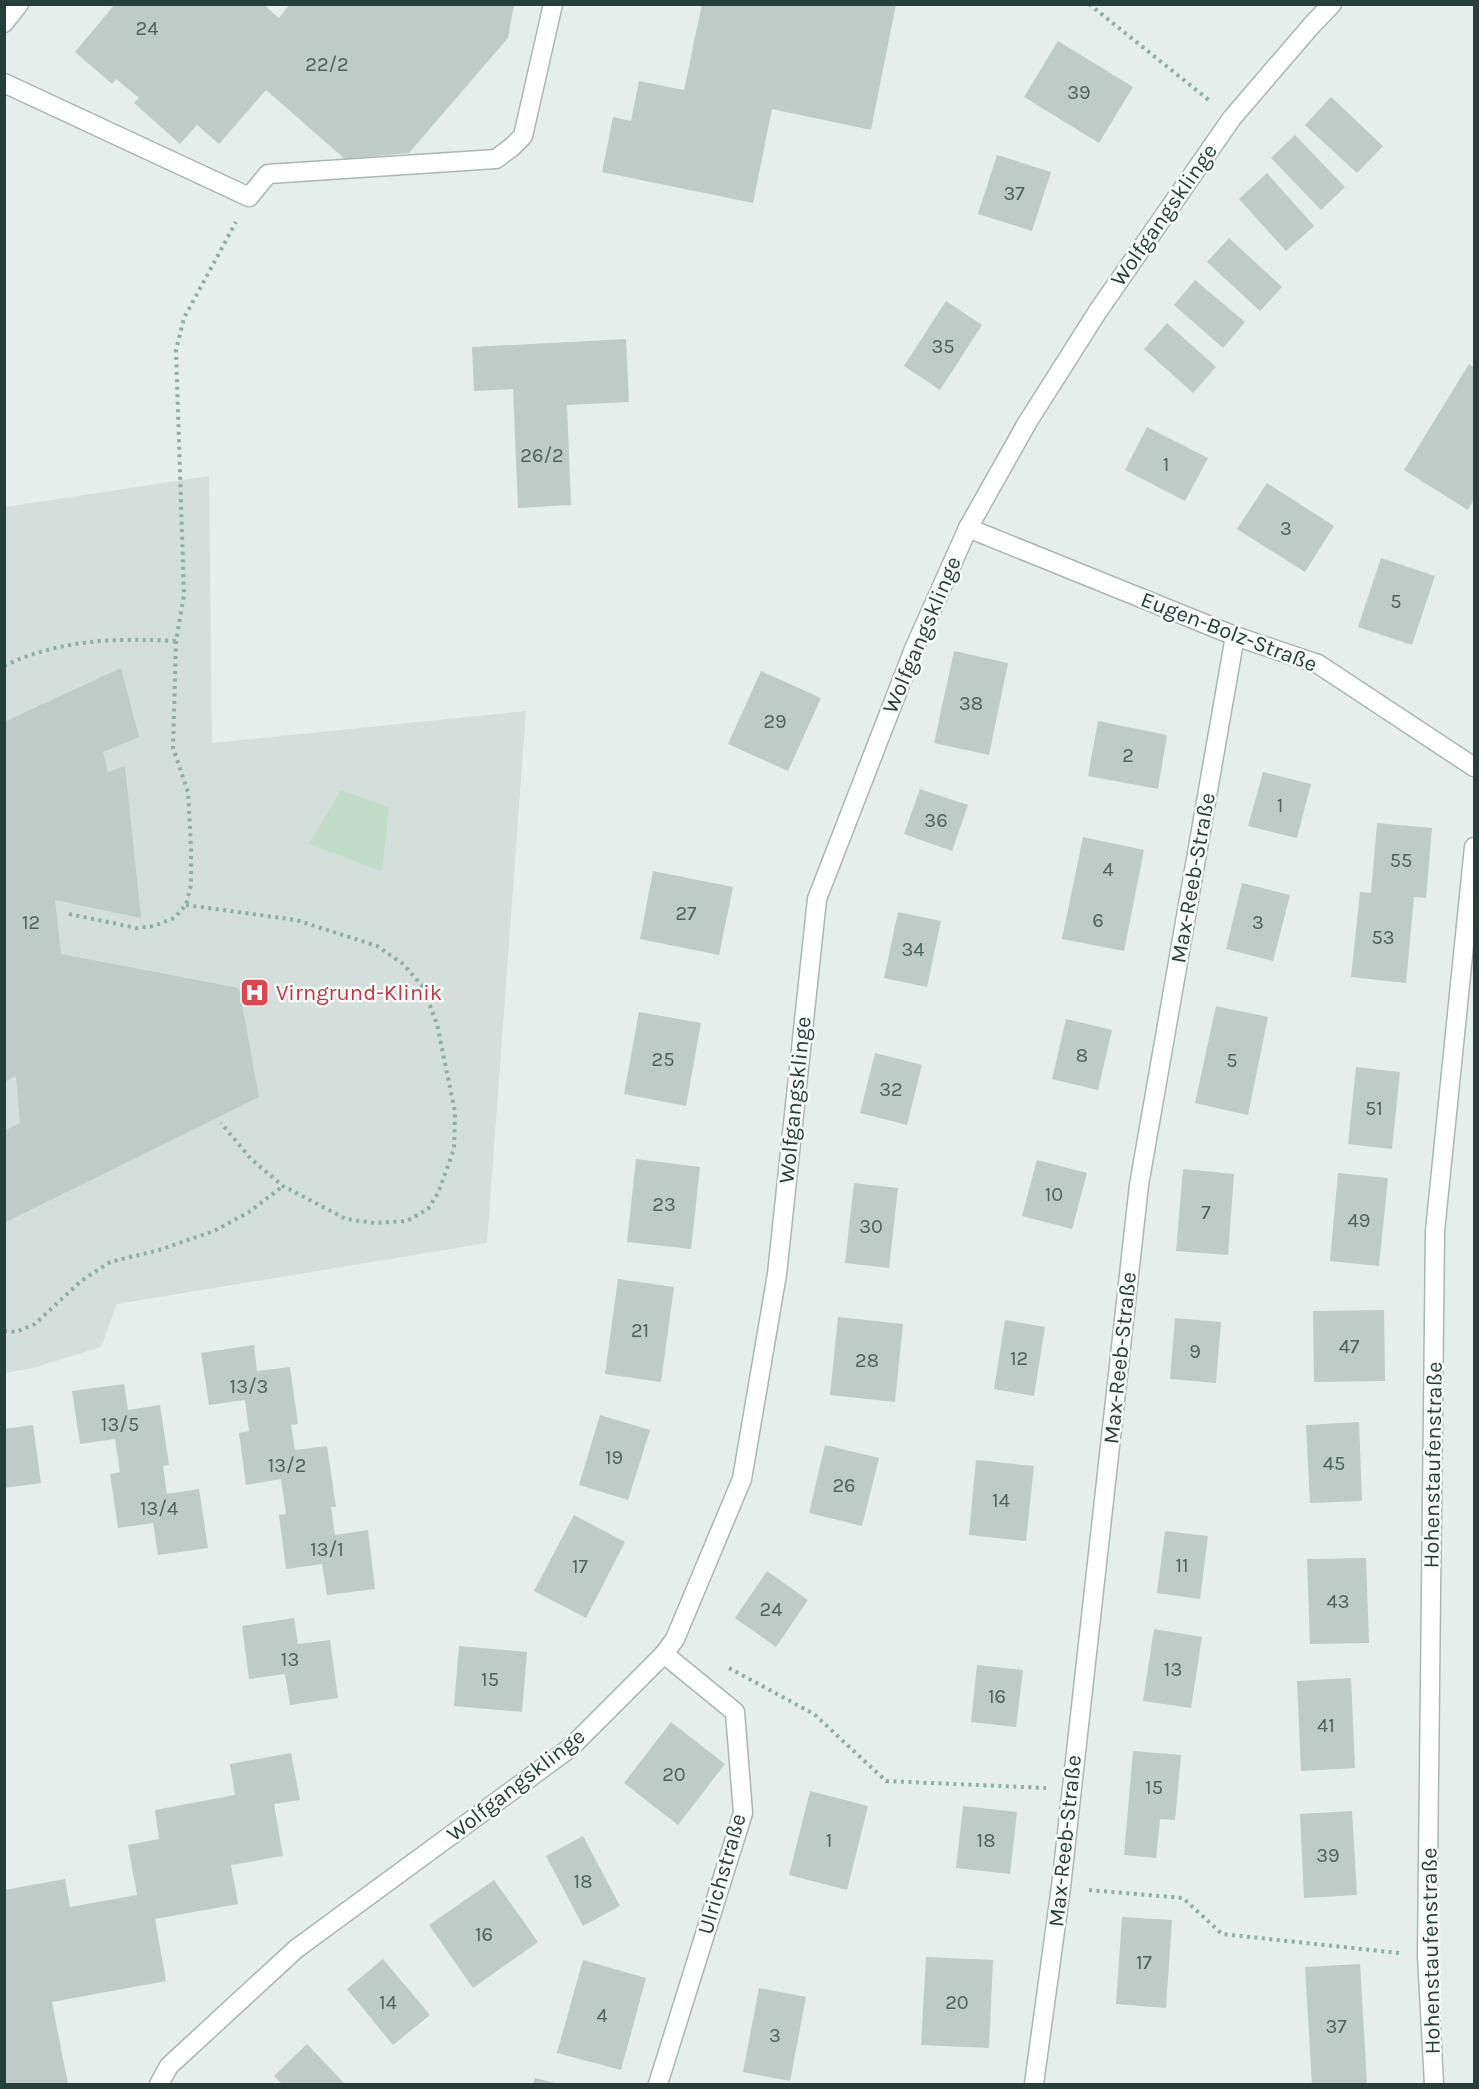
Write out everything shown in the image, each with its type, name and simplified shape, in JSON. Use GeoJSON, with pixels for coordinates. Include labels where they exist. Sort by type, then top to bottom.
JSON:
{"type":"FeatureCollection","features":[{"type":"Feature","properties":{"kind":"street"},"geometry":{"type":"LineString","coordinates":[[4,23],[19,4]]}},
{"type":"Feature","properties":{"kind":"street"},"geometry":{"type":"LineString","coordinates":[[4,83],[249,197],[268,174],[496,159],[523,136],[554,4]]}},
{"type":"Feature","properties":{"kind":"street","name":"Wolfgangsklinge"},"geometry":{"type":"LineString","coordinates":[[159,2085],[169,2066],[296,1949],[570,1748],[664,1654],[675,1639],[742,1479],[777,1274],[817,899],[914,649],[968,528],[1027,423],[1098,311],[1232,118],[1332,4]]}},
{"type":"Feature","properties":{"kind":"street","name":"Eugen-Bolz-Straße"},"geometry":{"type":"LineString","coordinates":[[968,528],[1235,636],[1318,664],[1474,767]]}},
{"type":"Feature","properties":{"kind":"street","name":"Max-Reeb-Straße"},"geometry":{"type":"LineString","coordinates":[[1034,2085],[1061,1887],[1139,1185],[1235,636]]}},
{"type":"Feature","properties":{"kind":"street","name":"Hohenstaufenstraße"},"geometry":{"type":"LineString","coordinates":[[1434,2085],[1428,1956],[1436,1231],[1474,847]]}},
{"type":"Feature","properties":{"kind":"street","name":"Ulrichstraße"},"geometry":{"type":"LineString","coordinates":[[658,2085],[743,1813],[735,1712],[664,1654]]}},
{"type":"Feature","properties":{"kind":"path"},"geometry":{"type":"LineString","coordinates":[[1089,4],[1232,118]]}},
{"type":"Feature","properties":{"kind":"path"},"geometry":{"type":"LineString","coordinates":[[69,914],[137,928],[154,926],[174,918],[186,906],[191,885],[188,792],[173,748],[176,641],[184,595],[176,350],[184,318],[249,197]]}},
{"type":"Feature","properties":{"kind":"path"},"geometry":{"type":"LineString","coordinates":[[4,666],[48,648],[84,641],[124,639],[176,641]]}},
{"type":"Feature","properties":{"kind":"path"},"geometry":{"type":"LineString","coordinates":[[186,906],[296,920],[377,946],[403,964],[423,987],[437,1024],[455,1112],[454,1149],[438,1193],[428,1209],[406,1221],[375,1223],[346,1219],[283,1186],[251,1159],[221,1123]]}},
{"type":"Feature","properties":{"kind":"path"},"geometry":{"type":"LineString","coordinates":[[4,1331],[16,1332],[35,1324],[81,1281],[110,1262],[159,1250],[214,1231],[249,1212],[283,1186]]}},
{"type":"Feature","properties":{"kind":"path"},"geometry":{"type":"LineString","coordinates":[[725,1665],[814,1714],[886,1781],[1071,1789]]}},
{"type":"Feature","properties":{"kind":"path"},"geometry":{"type":"LineString","coordinates":[[1061,1887],[1183,1898],[1222,1934],[1428,1956]]}},
{"type":"Feature","properties":{"kind":"shaded area","name":"Virngrund-Klinik"},"geometry":{"type":"Polygon","coordinates":[[[209,476],[212,743],[526,711],[487,1243],[117,1304],[101,1347],[33,1368],[5,1373],[5,507],[209,476]]]}},
{"type":"Feature","properties":{"kind":"green space"},"geometry":{"type":"Polygon","coordinates":[[[341,790],[389,807],[382,871],[309,844],[341,790]]]}},
{"type":"Feature","properties":{"kind":"building"},"geometry":{"type":"Polygon","coordinates":[[[115,4],[263,4],[279,18],[290,4],[514,4],[508,38],[409,153],[345,159],[266,90],[219,144],[197,125],[180,144],[134,103],[139,98],[116,79],[112,84],[75,52],[115,4]]]}},
{"type":"Feature","properties":{"kind":"building"},"geometry":{"type":"Polygon","coordinates":[[[702,4],[896,4],[871,130],[772,109],[753,203],[602,172],[613,117],[631,121],[639,81],[684,90],[702,4]]]}},
{"type":"Feature","properties":{"kind":"building"},"geometry":{"type":"Polygon","coordinates":[[[1058,41],[1133,87],[1099,143],[1024,97],[1058,41]]]}},
{"type":"Feature","properties":{"kind":"building"},"geometry":{"type":"Polygon","coordinates":[[[1331,97],[1383,146],[1357,173],[1305,125],[1331,97]]]}},
{"type":"Feature","properties":{"kind":"building"},"geometry":{"type":"Polygon","coordinates":[[[1295,135],[1345,187],[1321,210],[1271,158],[1295,135]]]}},
{"type":"Feature","properties":{"kind":"building"},"geometry":{"type":"Polygon","coordinates":[[[997,155],[1051,172],[1032,231],[978,214],[997,155]]]}},
{"type":"Feature","properties":{"kind":"building"},"geometry":{"type":"Polygon","coordinates":[[[1267,173],[1314,226],[1286,251],[1239,199],[1267,173]]]}},
{"type":"Feature","properties":{"kind":"building"},"geometry":{"type":"Polygon","coordinates":[[[1229,238],[1282,287],[1260,311],[1207,262],[1229,238]]]}},
{"type":"Feature","properties":{"kind":"building"},"geometry":{"type":"Polygon","coordinates":[[[1195,280],[1245,322],[1223,348],[1174,305],[1195,280]]]}},
{"type":"Feature","properties":{"kind":"building"},"geometry":{"type":"Polygon","coordinates":[[[946,301],[982,325],[940,390],[904,366],[946,301]]]}},
{"type":"Feature","properties":{"kind":"building"},"geometry":{"type":"Polygon","coordinates":[[[1167,323],[1216,367],[1193,393],[1144,349],[1167,323]]]}},
{"type":"Feature","properties":{"kind":"building"},"geometry":{"type":"Polygon","coordinates":[[[626,339],[629,402],[567,405],[571,505],[518,508],[513,389],[474,391],[472,347],[626,339]]]}},
{"type":"Feature","properties":{"kind":"building"},"geometry":{"type":"Polygon","coordinates":[[[1469,364],[1474,367],[1474,499],[1468,510],[1404,470],[1469,364]]]}},
{"type":"Feature","properties":{"kind":"building"},"geometry":{"type":"Polygon","coordinates":[[[1147,427],[1208,458],[1185,501],[1125,470],[1147,427]]]}},
{"type":"Feature","properties":{"kind":"building"},"geometry":{"type":"Polygon","coordinates":[[[1267,483],[1334,526],[1305,572],[1237,529],[1267,483]]]}},
{"type":"Feature","properties":{"kind":"building"},"geometry":{"type":"Polygon","coordinates":[[[1381,558],[1435,576],[1412,645],[1358,627],[1381,558]]]}},
{"type":"Feature","properties":{"kind":"building"},"geometry":{"type":"Polygon","coordinates":[[[954,651],[1008,663],[989,755],[934,743],[954,651]]]}},
{"type":"Feature","properties":{"kind":"building"},"geometry":{"type":"Polygon","coordinates":[[[121,668],[139,737],[103,752],[108,772],[125,766],[141,918],[55,900],[61,954],[239,988],[259,1097],[4,1223],[4,1131],[20,1123],[16,1076],[4,1082],[4,722],[121,668]]]}},
{"type":"Feature","properties":{"kind":"building"},"geometry":{"type":"Polygon","coordinates":[[[761,671],[821,698],[788,771],[728,744],[761,671]]]}},
{"type":"Feature","properties":{"kind":"building"},"geometry":{"type":"Polygon","coordinates":[[[1098,721],[1167,735],[1158,789],[1088,776],[1098,721]]]}},
{"type":"Feature","properties":{"kind":"building"},"geometry":{"type":"Polygon","coordinates":[[[1263,772],[1311,784],[1297,838],[1248,826],[1263,772]]]}},
{"type":"Feature","properties":{"kind":"building"},"geometry":{"type":"Polygon","coordinates":[[[920,789],[968,805],[952,851],[904,834],[920,789]]]}},
{"type":"Feature","properties":{"kind":"building"},"geometry":{"type":"Polygon","coordinates":[[[1377,823],[1432,828],[1426,898],[1414,897],[1406,983],[1351,977],[1360,892],[1371,893],[1377,823]]]}},
{"type":"Feature","properties":{"kind":"building"},"geometry":{"type":"Polygon","coordinates":[[[1083,837],[1144,850],[1124,951],[1062,939],[1083,837]]]}},
{"type":"Feature","properties":{"kind":"building"},"geometry":{"type":"Polygon","coordinates":[[[653,871],[733,887],[719,955],[640,939],[653,871]]]}},
{"type":"Feature","properties":{"kind":"building"},"geometry":{"type":"Polygon","coordinates":[[[1242,883],[1290,895],[1273,961],[1226,949],[1242,883]]]}},
{"type":"Feature","properties":{"kind":"building"},"geometry":{"type":"Polygon","coordinates":[[[898,912],[941,921],[927,987],[884,978],[898,912]]]}},
{"type":"Feature","properties":{"kind":"building"},"geometry":{"type":"Polygon","coordinates":[[[1216,1006],[1268,1017],[1248,1115],[1195,1103],[1216,1006]]]}},
{"type":"Feature","properties":{"kind":"building"},"geometry":{"type":"Polygon","coordinates":[[[639,1012],[701,1023],[686,1106],[624,1094],[639,1012]]]}},
{"type":"Feature","properties":{"kind":"building"},"geometry":{"type":"Polygon","coordinates":[[[1066,1019],[1112,1030],[1098,1090],[1052,1079],[1066,1019]]]}},
{"type":"Feature","properties":{"kind":"building"},"geometry":{"type":"Polygon","coordinates":[[[875,1053],[922,1065],[907,1125],[860,1113],[875,1053]]]}},
{"type":"Feature","properties":{"kind":"building"},"geometry":{"type":"Polygon","coordinates":[[[1356,1067],[1400,1072],[1392,1149],[1348,1144],[1356,1067]]]}},
{"type":"Feature","properties":{"kind":"building"},"geometry":{"type":"Polygon","coordinates":[[[636,1159],[700,1167],[691,1249],[627,1242],[636,1159]]]}},
{"type":"Feature","properties":{"kind":"building"},"geometry":{"type":"Polygon","coordinates":[[[1037,1160],[1087,1173],[1072,1229],[1022,1216],[1037,1160]]]}},
{"type":"Feature","properties":{"kind":"building"},"geometry":{"type":"Polygon","coordinates":[[[1183,1169],[1234,1174],[1228,1255],[1176,1251],[1183,1169]]]}},
{"type":"Feature","properties":{"kind":"building"},"geometry":{"type":"Polygon","coordinates":[[[1338,1173],[1388,1178],[1379,1266],[1330,1261],[1338,1173]]]}},
{"type":"Feature","properties":{"kind":"building"},"geometry":{"type":"Polygon","coordinates":[[[854,1183],[898,1188],[889,1268],[845,1263],[854,1183]]]}},
{"type":"Feature","properties":{"kind":"building"},"geometry":{"type":"Polygon","coordinates":[[[618,1279],[674,1287],[661,1382],[605,1374],[618,1279]]]}},
{"type":"Feature","properties":{"kind":"building"},"geometry":{"type":"Polygon","coordinates":[[[1384,1310],[1385,1381],[1314,1382],[1313,1311],[1384,1310]]]}},
{"type":"Feature","properties":{"kind":"building"},"geometry":{"type":"Polygon","coordinates":[[[838,1317],[903,1324],[895,1402],[830,1395],[838,1317]]]}},
{"type":"Feature","properties":{"kind":"building"},"geometry":{"type":"Polygon","coordinates":[[[1175,1318],[1221,1322],[1216,1383],[1170,1379],[1175,1318]]]}},
{"type":"Feature","properties":{"kind":"building"},"geometry":{"type":"Polygon","coordinates":[[[1005,1320],[1045,1327],[1034,1396],[994,1389],[1005,1320]]]}},
{"type":"Feature","properties":{"kind":"building"},"geometry":{"type":"Polygon","coordinates":[[[254,1345],[257,1371],[290,1367],[298,1424],[291,1425],[295,1450],[327,1446],[336,1507],[331,1507],[335,1535],[368,1530],[375,1589],[327,1595],[322,1564],[286,1569],[279,1515],[286,1514],[281,1479],[246,1485],[239,1433],[249,1431],[245,1400],[209,1405],[201,1353],[254,1345]]]}},
{"type":"Feature","properties":{"kind":"building"},"geometry":{"type":"Polygon","coordinates":[[[124,1384],[128,1410],[160,1405],[169,1465],[163,1466],[167,1494],[199,1489],[208,1548],[158,1555],[153,1523],[118,1528],[110,1474],[120,1472],[115,1439],[80,1444],[72,1391],[124,1384]]]}},
{"type":"Feature","properties":{"kind":"building"},"geometry":{"type":"Polygon","coordinates":[[[600,1415],[650,1430],[628,1500],[579,1485],[600,1415]]]}},
{"type":"Feature","properties":{"kind":"building"},"geometry":{"type":"Polygon","coordinates":[[[1359,1422],[1362,1501],[1310,1503],[1306,1425],[1359,1422]]]}},
{"type":"Feature","properties":{"kind":"building"},"geometry":{"type":"Polygon","coordinates":[[[33,1425],[41,1483],[4,1488],[4,1429],[33,1425]]]}},
{"type":"Feature","properties":{"kind":"building"},"geometry":{"type":"Polygon","coordinates":[[[825,1445],[879,1458],[862,1526],[809,1513],[825,1445]]]}},
{"type":"Feature","properties":{"kind":"building"},"geometry":{"type":"Polygon","coordinates":[[[976,1460],[1034,1466],[1026,1541],[969,1535],[976,1460]]]}},
{"type":"Feature","properties":{"kind":"building"},"geometry":{"type":"Polygon","coordinates":[[[574,1515],[625,1542],[586,1618],[534,1591],[574,1515]]]}},
{"type":"Feature","properties":{"kind":"building"},"geometry":{"type":"Polygon","coordinates":[[[1165,1531],[1208,1536],[1200,1599],[1157,1593],[1165,1531]]]}},
{"type":"Feature","properties":{"kind":"building"},"geometry":{"type":"Polygon","coordinates":[[[1366,1558],[1369,1643],[1310,1644],[1307,1559],[1366,1558]]]}},
{"type":"Feature","properties":{"kind":"building"},"geometry":{"type":"Polygon","coordinates":[[[767,1571],[808,1600],[776,1647],[735,1618],[767,1571]]]}},
{"type":"Feature","properties":{"kind":"building"},"geometry":{"type":"Polygon","coordinates":[[[294,1618],[298,1644],[330,1640],[338,1698],[290,1705],[285,1674],[249,1679],[242,1626],[294,1618]]]}},
{"type":"Feature","properties":{"kind":"building"},"geometry":{"type":"Polygon","coordinates":[[[1154,1629],[1202,1637],[1191,1708],[1143,1701],[1154,1629]]]}},
{"type":"Feature","properties":{"kind":"building"},"geometry":{"type":"Polygon","coordinates":[[[459,1646],[527,1652],[522,1712],[454,1706],[459,1646]]]}},
{"type":"Feature","properties":{"kind":"building"},"geometry":{"type":"Polygon","coordinates":[[[977,1665],[1023,1670],[1016,1727],[971,1722],[977,1665]]]}},
{"type":"Feature","properties":{"kind":"building"},"geometry":{"type":"Polygon","coordinates":[[[1351,1678],[1355,1768],[1301,1771],[1297,1681],[1351,1678]]]}},
{"type":"Feature","properties":{"kind":"building"},"geometry":{"type":"Polygon","coordinates":[[[671,1722],[725,1764],[678,1825],[624,1783],[671,1722]]]}},
{"type":"Feature","properties":{"kind":"building"},"geometry":{"type":"Polygon","coordinates":[[[1133,1751],[1181,1755],[1175,1820],[1160,1819],[1156,1858],[1124,1855],[1133,1751]]]}},
{"type":"Feature","properties":{"kind":"building"},"geometry":{"type":"Polygon","coordinates":[[[291,1753],[300,1800],[274,1804],[283,1856],[231,1865],[238,1904],[155,1919],[166,1981],[52,2002],[68,2084],[4,2084],[4,1890],[65,1879],[70,1907],[137,1895],[128,1845],[159,1839],[155,1810],[235,1795],[230,1764],[291,1753]]]}},
{"type":"Feature","properties":{"kind":"building"},"geometry":{"type":"Polygon","coordinates":[[[810,1791],[868,1806],[847,1890],[789,1875],[810,1791]]]}},
{"type":"Feature","properties":{"kind":"building"},"geometry":{"type":"Polygon","coordinates":[[[963,1806],[1017,1812],[1010,1874],[956,1868],[963,1806]]]}},
{"type":"Feature","properties":{"kind":"building"},"geometry":{"type":"Polygon","coordinates":[[[1352,1811],[1357,1895],[1304,1898],[1300,1814],[1352,1811]]]}},
{"type":"Feature","properties":{"kind":"building"},"geometry":{"type":"Polygon","coordinates":[[[583,1836],[620,1906],[583,1926],[546,1856],[583,1836]]]}},
{"type":"Feature","properties":{"kind":"building"},"geometry":{"type":"Polygon","coordinates":[[[494,1880],[538,1942],[473,1988],[429,1925],[494,1880]]]}},
{"type":"Feature","properties":{"kind":"building"},"geometry":{"type":"Polygon","coordinates":[[[1122,1917],[1172,1920],[1166,2008],[1116,2004],[1122,1917]]]}},
{"type":"Feature","properties":{"kind":"building"},"geometry":{"type":"Polygon","coordinates":[[[926,1957],[993,1960],[989,2048],[921,2045],[926,1957]]]}},
{"type":"Feature","properties":{"kind":"building"},"geometry":{"type":"Polygon","coordinates":[[[383,1959],[430,2015],[393,2045],[347,1989],[383,1959]]]}},
{"type":"Feature","properties":{"kind":"building"},"geometry":{"type":"Polygon","coordinates":[[[583,1960],[646,1978],[621,2070],[557,2053],[583,1960]]]}},
{"type":"Feature","properties":{"kind":"building"},"geometry":{"type":"Polygon","coordinates":[[[1360,1964],[1367,2084],[1312,2084],[1305,1967],[1360,1964]]]}},
{"type":"Feature","properties":{"kind":"building"},"geometry":{"type":"Polygon","coordinates":[[[759,1988],[806,1997],[790,2081],[743,2072],[759,1988]]]}},
{"type":"Feature","properties":{"kind":"building"},"geometry":{"type":"Polygon","coordinates":[[[307,2044],[345,2084],[282,2084],[274,2076],[307,2044]]]}},
{"type":"Feature","properties":{"kind":"building"},"geometry":{"type":"Polygon","coordinates":[[[535,2078],[559,2084],[533,2084],[535,2078]]]}},
{"type":"Feature","properties":{"kind":"place","name":"Virngrund-Klinik"},"geometry":{"type":"Point","coordinates":[255,993]}}]}
